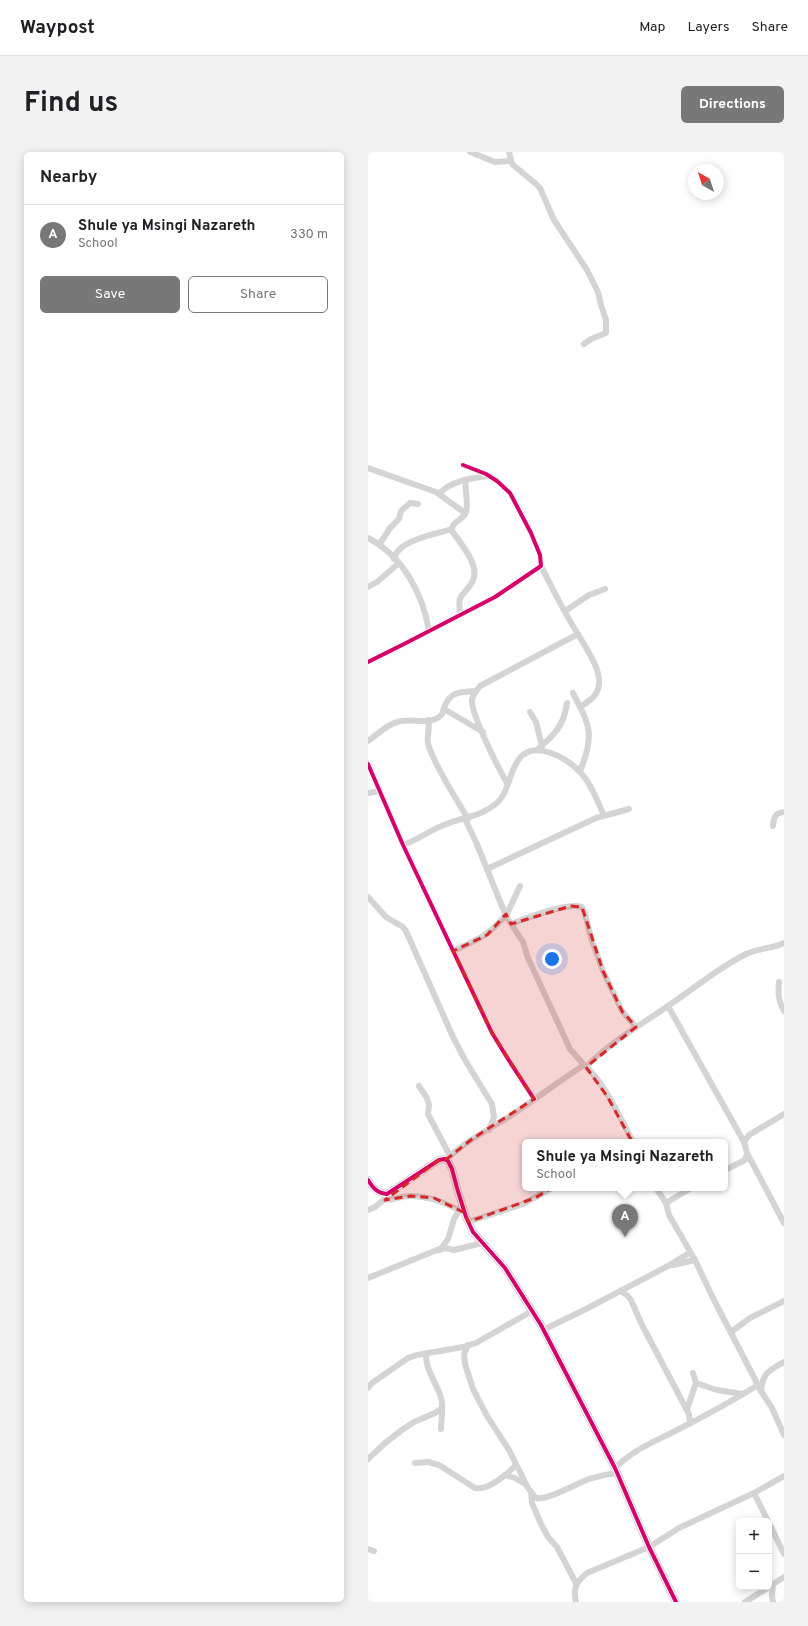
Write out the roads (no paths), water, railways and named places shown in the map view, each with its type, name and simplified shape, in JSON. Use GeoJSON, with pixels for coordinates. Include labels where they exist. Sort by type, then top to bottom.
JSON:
{"type":"FeatureCollection","features":[{"type":"Feature","properties":{"kind":"street"},"geometry":{"type":"LineString","coordinates":[[470,152],[495,162],[511,161]]}},
{"type":"Feature","properties":{"kind":"street"},"geometry":{"type":"LineString","coordinates":[[509,152],[514,167],[540,188],[554,220],[587,270],[598,292],[606,320],[607,330],[606,333],[591,339],[584,344]]}},
{"type":"Feature","properties":{"kind":"street"},"geometry":{"type":"LineString","coordinates":[[463,465],[497,481],[510,493],[531,532],[540,555],[541,566],[592,658],[600,683],[595,696],[580,707]]}},
{"type":"Feature","properties":{"kind":"street"},"geometry":{"type":"LineString","coordinates":[[368,468],[439,494],[465,513]]}},
{"type":"Feature","properties":{"kind":"street"},"geometry":{"type":"LineString","coordinates":[[439,494],[449,486],[466,480],[488,476]]}},
{"type":"Feature","properties":{"kind":"street"},"geometry":{"type":"LineString","coordinates":[[452,529],[453,524],[465,513],[466,480]]}},
{"type":"Feature","properties":{"kind":"street"},"geometry":{"type":"LineString","coordinates":[[379,545],[390,528],[398,521],[404,506],[410,503],[418,504]]}},
{"type":"Feature","properties":{"kind":"street"},"geometry":{"type":"LineString","coordinates":[[452,529],[463,545],[473,565],[475,573],[472,583],[460,596],[460,615]]}},
{"type":"Feature","properties":{"kind":"street"},"geometry":{"type":"LineString","coordinates":[[368,587],[377,582],[396,561],[397,553],[410,542],[452,529]]}},
{"type":"Feature","properties":{"kind":"street"},"geometry":{"type":"LineString","coordinates":[[368,538],[379,545],[409,575],[419,597],[429,631]]}},
{"type":"Feature","properties":{"kind":"street"},"geometry":{"type":"LineString","coordinates":[[368,662],[495,597],[541,566]]}},
{"type":"Feature","properties":{"kind":"street"},"geometry":{"type":"LineString","coordinates":[[565,611],[589,595],[604,589]]}},
{"type":"Feature","properties":{"kind":"street"},"geometry":{"type":"LineString","coordinates":[[507,783],[489,749],[472,706],[472,699],[480,686],[578,634]]}},
{"type":"Feature","properties":{"kind":"street"},"geometry":{"type":"LineString","coordinates":[[368,741],[398,721],[428,720],[441,717],[445,703],[454,695],[463,692],[476,691]]}},
{"type":"Feature","properties":{"kind":"street"},"geometry":{"type":"LineString","coordinates":[[573,693],[588,725],[588,753],[580,772]]}},
{"type":"Feature","properties":{"kind":"street"},"geometry":{"type":"LineString","coordinates":[[404,845],[443,825],[485,812],[503,798],[507,783],[515,765],[520,758],[527,753],[540,748],[554,736],[565,716],[567,703]]}},
{"type":"Feature","properties":{"kind":"street"},"geometry":{"type":"LineString","coordinates":[[444,709],[483,732]]}},
{"type":"Feature","properties":{"kind":"street"},"geometry":{"type":"LineString","coordinates":[[530,712],[536,722],[540,748]]}},
{"type":"Feature","properties":{"kind":"street"},"geometry":{"type":"LineString","coordinates":[[428,720],[430,728],[427,740],[434,761],[466,819],[506,915],[523,942],[533,968],[570,1049],[592,1072],[608,1096],[631,1139]]}},
{"type":"Feature","properties":{"kind":"street"},"geometry":{"type":"LineString","coordinates":[[540,748],[556,755],[580,772],[592,791],[604,815]]}},
{"type":"Feature","properties":{"kind":"street"},"geometry":{"type":"LineString","coordinates":[[368,764],[453,951],[492,1032],[534,1099]]}},
{"type":"Feature","properties":{"kind":"street"},"geometry":{"type":"LineString","coordinates":[[368,794],[380,791]]}},
{"type":"Feature","properties":{"kind":"street"},"geometry":{"type":"LineString","coordinates":[[487,869],[604,815],[629,809]]}},
{"type":"Feature","properties":{"kind":"street"},"geometry":{"type":"LineString","coordinates":[[773,826],[774,817],[784,812]]}},
{"type":"Feature","properties":{"kind":"street"},"geometry":{"type":"LineString","coordinates":[[453,951],[486,935],[500,923],[506,915],[520,886]]}},
{"type":"Feature","properties":{"kind":"street"},"geometry":{"type":"LineString","coordinates":[[368,897],[386,917],[399,924],[406,931],[453,1037],[492,1104],[494,1117],[488,1130]]}},
{"type":"Feature","properties":{"kind":"street"},"geometry":{"type":"LineString","coordinates":[[512,924],[534,915],[571,906],[582,908],[585,913],[591,938],[603,971],[622,1011],[636,1027]]}},
{"type":"Feature","properties":{"kind":"street"},"geometry":{"type":"LineString","coordinates":[[368,1210],[385,1200],[392,1192],[439,1160],[448,1158],[472,1139],[488,1130],[556,1083],[585,1066],[636,1027],[721,968],[748,953],[784,943]]}},
{"type":"Feature","properties":{"kind":"street"},"geometry":{"type":"LineString","coordinates":[[778,982],[779,1003],[784,1011]]}},
{"type":"Feature","properties":{"kind":"street"},"geometry":{"type":"LineString","coordinates":[[668,1006],[744,1142],[747,1157],[745,1160],[728,1168]]}},
{"type":"Feature","properties":{"kind":"street"},"geometry":{"type":"LineString","coordinates":[[419,1086],[427,1098],[429,1105],[428,1114],[452,1168],[461,1208],[473,1232],[504,1268],[543,1330],[616,1470],[649,1547],[676,1602]]}},
{"type":"Feature","properties":{"kind":"street"},"geometry":{"type":"LineString","coordinates":[[744,1142],[749,1135],[784,1114]]}},
{"type":"Feature","properties":{"kind":"street"},"geometry":{"type":"LineString","coordinates":[[746,1151],[783,1220]]}},
{"type":"Feature","properties":{"kind":"street"},"geometry":{"type":"LineString","coordinates":[[368,1180],[373,1188],[381,1193],[387,1194],[392,1192]]}},
{"type":"Feature","properties":{"kind":"street"},"geometry":{"type":"LineString","coordinates":[[468,1222],[523,1204],[547,1191]]}},
{"type":"Feature","properties":{"kind":"street"},"geometry":{"type":"LineString","coordinates":[[658,1191],[666,1203],[670,1214],[713,1298],[772,1408],[784,1435]]}},
{"type":"Feature","properties":{"kind":"street"},"geometry":{"type":"LineString","coordinates":[[666,1203],[686,1191]]}},
{"type":"Feature","properties":{"kind":"street"},"geometry":{"type":"LineString","coordinates":[[385,1200],[400,1199],[411,1196],[434,1198],[461,1208]]}},
{"type":"Feature","properties":{"kind":"street"},"geometry":{"type":"LineString","coordinates":[[440,1250],[448,1239],[461,1208]]}},
{"type":"Feature","properties":{"kind":"street"},"geometry":{"type":"LineString","coordinates":[[368,1278],[445,1248],[454,1250],[482,1243]]}},
{"type":"Feature","properties":{"kind":"street"},"geometry":{"type":"LineString","coordinates":[[543,1330],[565,1320],[690,1253]]}},
{"type":"Feature","properties":{"kind":"street"},"geometry":{"type":"LineString","coordinates":[[668,1266],[694,1260]]}},
{"type":"Feature","properties":{"kind":"street"},"geometry":{"type":"LineString","coordinates":[[629,1286],[629,1298]]}},
{"type":"Feature","properties":{"kind":"street"},"geometry":{"type":"LineString","coordinates":[[620,1291],[624,1292],[629,1298],[689,1414],[690,1423]]}},
{"type":"Feature","properties":{"kind":"street"},"geometry":{"type":"LineString","coordinates":[[731,1332],[750,1318],[784,1301]]}},
{"type":"Feature","properties":{"kind":"street"},"geometry":{"type":"LineString","coordinates":[[368,1388],[372,1382],[401,1361],[417,1355],[468,1346],[493,1334],[532,1311]]}},
{"type":"Feature","properties":{"kind":"street"},"geometry":{"type":"LineString","coordinates":[[468,1346],[464,1354],[465,1364],[473,1389],[487,1416],[503,1439],[530,1492],[536,1498],[541,1498],[588,1479],[616,1470],[627,1456],[643,1446],[690,1423],[743,1394],[760,1388]]}},
{"type":"Feature","properties":{"kind":"street"},"geometry":{"type":"LineString","coordinates":[[426,1354],[428,1367],[438,1390],[442,1408],[441,1429]]}},
{"type":"Feature","properties":{"kind":"street"},"geometry":{"type":"LineString","coordinates":[[760,1388],[765,1374],[784,1362]]}},
{"type":"Feature","properties":{"kind":"street"},"geometry":{"type":"LineString","coordinates":[[686,1409],[696,1383],[693,1373]]}},
{"type":"Feature","properties":{"kind":"street"},"geometry":{"type":"LineString","coordinates":[[696,1383],[717,1390],[743,1394]]}},
{"type":"Feature","properties":{"kind":"street"},"geometry":{"type":"LineString","coordinates":[[368,1459],[384,1443],[402,1430],[414,1422],[435,1413],[442,1408]]}},
{"type":"Feature","properties":{"kind":"street"},"geometry":{"type":"LineString","coordinates":[[416,1463],[428,1462],[439,1465],[475,1488],[480,1489],[498,1481],[516,1465]]}},
{"type":"Feature","properties":{"kind":"street"},"geometry":{"type":"LineString","coordinates":[[505,1475],[515,1478],[526,1485]]}},
{"type":"Feature","properties":{"kind":"street"},"geometry":{"type":"LineString","coordinates":[[576,1602],[574,1590],[576,1583],[587,1573],[649,1547],[679,1528],[754,1493],[784,1476]]}},
{"type":"Feature","properties":{"kind":"street"},"geometry":{"type":"LineString","coordinates":[[530,1492],[532,1503],[541,1524],[548,1537],[557,1548],[576,1583]]}},
{"type":"Feature","properties":{"kind":"street"},"geometry":{"type":"LineString","coordinates":[[754,1493],[766,1518]]}},
{"type":"Feature","properties":{"kind":"street"},"geometry":{"type":"LineString","coordinates":[[772,1530],[784,1554]]}},
{"type":"Feature","properties":{"kind":"street"},"geometry":{"type":"LineString","coordinates":[[772,1585],[784,1577]]}},
{"type":"Feature","properties":{"kind":"street"},"geometry":{"type":"LineString","coordinates":[[745,1602],[764,1590]]}},
{"type":"Feature","properties":{"kind":"street"},"geometry":{"type":"LineString","coordinates":[[771,1590],[773,1602]]}},
{"type":"Feature","properties":{"kind":"place","name":"Shule ya Msingi Nazareth"},"geometry":{"type":"Point","coordinates":[625,1237]}}]}
